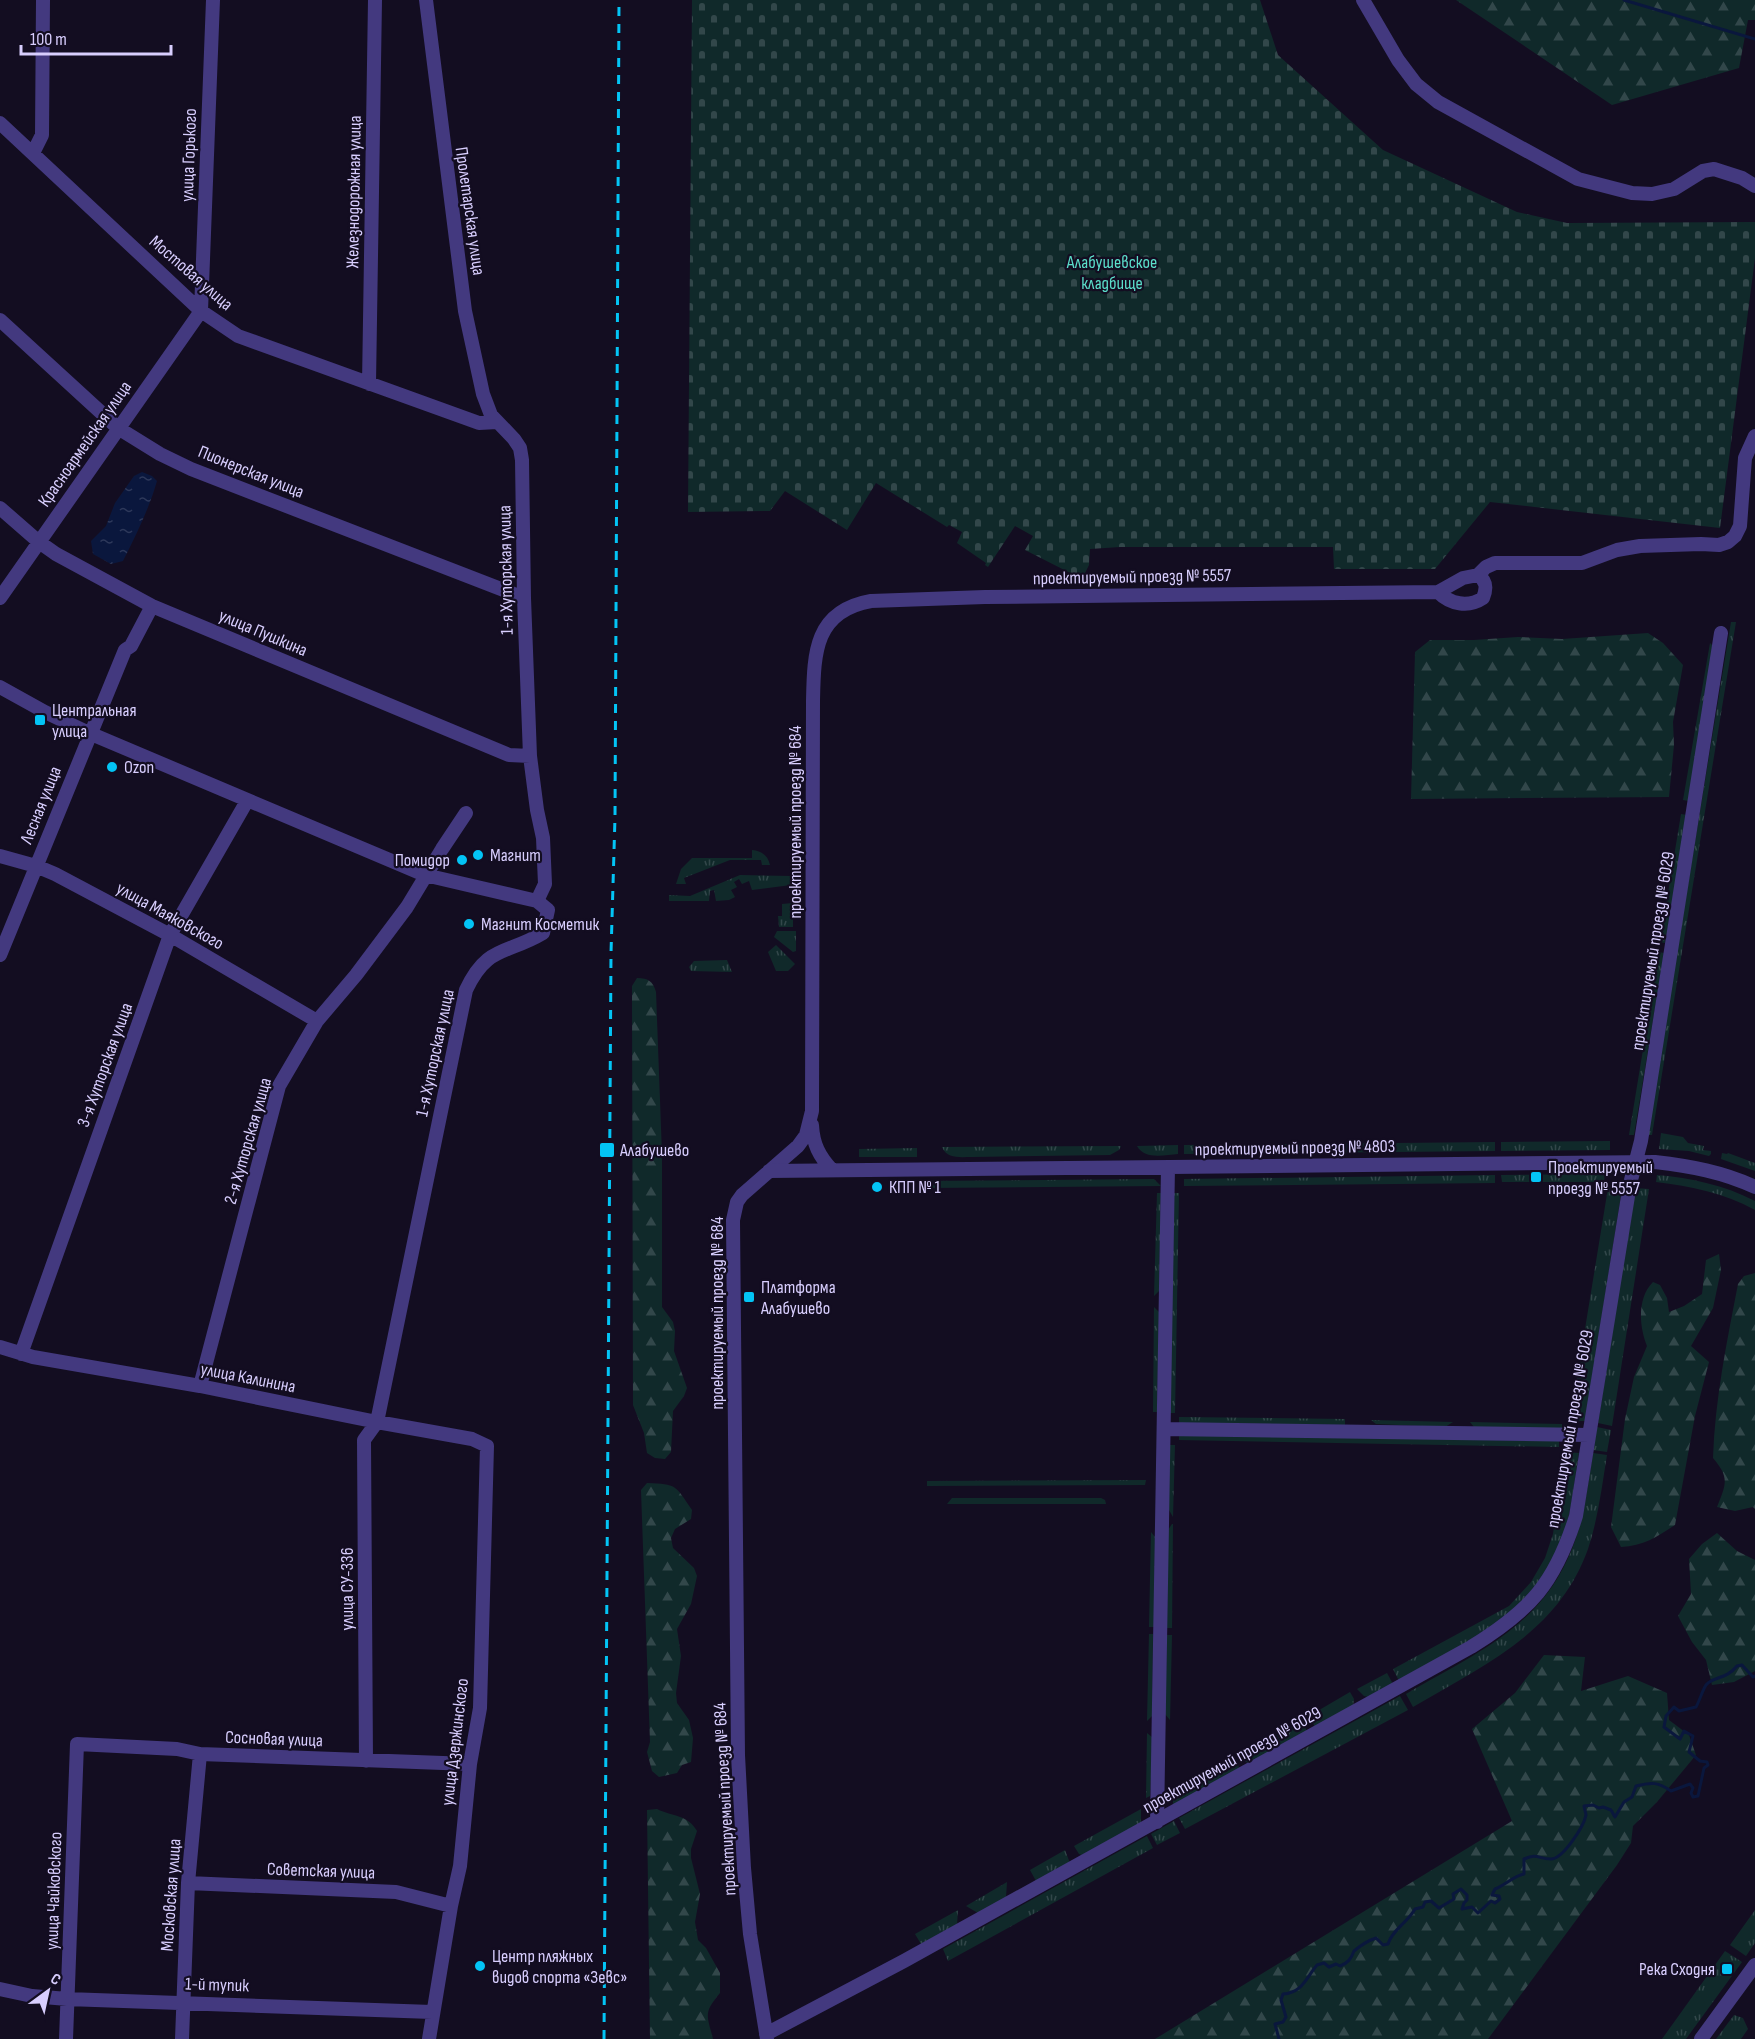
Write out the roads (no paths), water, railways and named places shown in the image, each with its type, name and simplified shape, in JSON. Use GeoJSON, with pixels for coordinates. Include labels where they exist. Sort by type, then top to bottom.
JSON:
{"type":"FeatureCollection","features":[{"type":"Feature","properties":{"kind":"street"},"geometry":{"type":"LineString","coordinates":[[33,153],[42,135],[44,0]]}},
{"type":"Feature","properties":{"kind":"street","name":"улица Горького"},"geometry":{"type":"LineString","coordinates":[[201,311],[213,0]]}},
{"type":"Feature","properties":{"kind":"street","name":"Железнодорожная улица"},"geometry":{"type":"LineString","coordinates":[[369,384],[375,0]]}},
{"type":"Feature","properties":{"kind":"street","name":"Пролетарская улица"},"geometry":{"type":"LineString","coordinates":[[426,0],[465,311],[483,393],[491,415],[497,422]]}},
{"type":"Feature","properties":{"kind":"street"},"geometry":{"type":"LineString","coordinates":[[1363,0],[1398,60],[1416,84],[1438,102],[1578,178],[1632,193],[1652,194],[1674,189],[1703,171],[1714,169],[1742,178],[1755,186]]}},
{"type":"Feature","properties":{"kind":"street","name":"Мостовая улица"},"geometry":{"type":"LineString","coordinates":[[0,123],[201,311],[238,336],[479,423],[497,422]]}},
{"type":"Feature","properties":{"kind":"street","name":"Красноармейская улица"},"geometry":{"type":"LineString","coordinates":[[0,598],[201,311]]}},
{"type":"Feature","properties":{"kind":"street","name":"Пионерская улица"},"geometry":{"type":"LineString","coordinates":[[0,320],[118,428],[160,454],[191,469],[524,598]]}},
{"type":"Feature","properties":{"kind":"street","name":"1-я Хуторская улица"},"geometry":{"type":"LineString","coordinates":[[377,1422],[466,990],[475,971],[487,959],[543,933],[548,910],[537,901],[545,884],[543,838],[530,756],[522,460],[520,448],[497,422]]}},
{"type":"Feature","properties":{"kind":"street"},"geometry":{"type":"LineString","coordinates":[[1478,575],[1486,567],[1495,563],[1582,563],[1617,550],[1640,546],[1728,543],[1735,536],[1740,525],[1745,458],[1755,436]]}},
{"type":"Feature","properties":{"kind":"street","name":"улица Пушкина"},"geometry":{"type":"LineString","coordinates":[[0,508],[56,554],[152,606],[509,755],[530,756]]}},
{"type":"Feature","properties":{"kind":"street","name":"проектируемый проезд № 5557"},"geometry":{"type":"LineString","coordinates":[[831,620],[856,603],[898,599],[1438,592],[1463,578],[1478,575],[1484,579],[1486,585],[1483,598],[1468,604],[1446,600],[1438,592]]}},
{"type":"Feature","properties":{"kind":"street","name":"Лесная улица"},"geometry":{"type":"LineString","coordinates":[[0,955],[89,733],[125,650],[131,646],[152,606]]}},
{"type":"Feature","properties":{"kind":"street","name":"проектируемый проезд № 684"},"geometry":{"type":"LineString","coordinates":[[766,2036],[750,1934],[740,1787],[733,1220],[737,1202],[749,1188],[802,1141],[810,1126],[812,1110],[814,664],[819,640],[831,620]]}},
{"type":"Feature","properties":{"kind":"street","name":"проектируемый проезд № 6029"},"geometry":{"type":"LineString","coordinates":[[766,2036],[1420,1677],[1487,1638],[1517,1617],[1543,1587],[1563,1554],[1576,1516],[1630,1185],[1670,960],[1721,633]]}},
{"type":"Feature","properties":{"kind":"street"},"geometry":{"type":"LineString","coordinates":[[0,687],[89,733],[425,875],[537,901]]}},
{"type":"Feature","properties":{"kind":"street","name":"3-я Хуторская улица"},"geometry":{"type":"LineString","coordinates":[[21,1354],[170,935],[247,801]]}},
{"type":"Feature","properties":{"kind":"street","name":"2-я Хуторская улица"},"geometry":{"type":"LineString","coordinates":[[200,1386],[279,1086],[317,1021],[356,975],[406,907],[466,813]]}},
{"type":"Feature","properties":{"kind":"street","name":"улица Маяковского"},"geometry":{"type":"LineString","coordinates":[[0,856],[36,866],[170,935],[317,1021]]}},
{"type":"Feature","properties":{"kind":"street"},"geometry":{"type":"LineString","coordinates":[[812,1110],[815,1145],[818,1153],[832,1170]]}},
{"type":"Feature","properties":{"kind":"street","name":"проектируемый проезд № 4803"},"geometry":{"type":"LineString","coordinates":[[769,1170],[1635,1162],[1687,1165],[1714,1171],[1755,1187]]}},
{"type":"Feature","properties":{"kind":"street"},"geometry":{"type":"LineString","coordinates":[[1157,1822],[1168,1167]]}},
{"type":"Feature","properties":{"kind":"street","name":"улица Калинина"},"geometry":{"type":"LineString","coordinates":[[0,1347],[21,1354],[472,1438],[488,1446]]}},
{"type":"Feature","properties":{"kind":"street","name":"улица СУ-336"},"geometry":{"type":"LineString","coordinates":[[366,1761],[364,1440],[377,1422]]}},
{"type":"Feature","properties":{"kind":"street"},"geometry":{"type":"LineString","coordinates":[[1164,1428],[1589,1435]]}},
{"type":"Feature","properties":{"kind":"street","name":"улица Дзержинского"},"geometry":{"type":"LineString","coordinates":[[429,2039],[432,2012],[460,1866],[470,1764],[480,1708],[488,1446]]}},
{"type":"Feature","properties":{"kind":"street","name":"Сосновая улица"},"geometry":{"type":"LineString","coordinates":[[78,1744],[177,1749],[200,1754],[470,1764]]}},
{"type":"Feature","properties":{"kind":"street","name":"улица Чайковского"},"geometry":{"type":"LineString","coordinates":[[66,2039],[78,1744]]}},
{"type":"Feature","properties":{"kind":"street","name":"Московская улица"},"geometry":{"type":"LineString","coordinates":[[182,2039],[188,1883],[200,1754]]}},
{"type":"Feature","properties":{"kind":"street","name":"Советская улица"},"geometry":{"type":"LineString","coordinates":[[188,1883],[396,1892],[451,1906]]}},
{"type":"Feature","properties":{"kind":"street"},"geometry":{"type":"LineString","coordinates":[[1701,2039],[1755,1965]]}},
{"type":"Feature","properties":{"kind":"street","name":"1-й тупик"},"geometry":{"type":"LineString","coordinates":[[0,1989],[32,1996],[68,1999],[432,2012]]}},
{"type":"Feature","properties":{"kind":"water"},"geometry":{"type":"Polygon","coordinates":[[[142,472],[157,481],[154,491],[123,561],[111,564],[93,554],[91,541],[106,526],[115,503],[134,476],[142,472]]]}},
{"type":"Feature","properties":{"kind":"waterway"},"geometry":{"type":"LineString","coordinates":[[1624,0],[1755,39]]}},
{"type":"Feature","properties":{"kind":"waterway"},"geometry":{"type":"LineString","coordinates":[[1279,2039],[1275,2024],[1283,2022],[1286,2017],[1281,2000],[1283,1994],[1299,1988],[1317,1965],[1324,1963],[1329,1967],[1336,1964],[1343,1965],[1354,1951],[1376,1938],[1383,1945],[1388,1944],[1393,1934],[1415,1909],[1431,1901],[1439,1908],[1454,1899],[1453,1894],[1461,1889],[1467,1895],[1462,1909],[1472,1907],[1478,1913],[1491,1901],[1495,1903],[1500,1899],[1499,1896],[1492,1895],[1495,1889],[1524,1874],[1524,1859],[1535,1856],[1547,1859],[1556,1858],[1567,1848],[1584,1820],[1586,1815],[1584,1806],[1603,1807],[1611,1810],[1615,1817],[1624,1802],[1632,1797],[1636,1786],[1651,1783],[1671,1791],[1690,1784],[1693,1788],[1691,1793],[1693,1797],[1698,1796],[1707,1762],[1700,1761],[1689,1752],[1693,1736],[1684,1731],[1680,1739],[1664,1727],[1666,1716],[1674,1707],[1679,1711],[1696,1707],[1706,1685],[1712,1680],[1729,1674],[1737,1666],[1742,1665],[1753,1677],[1755,1676]]}},
{"type":"Feature","properties":{"kind":"railway"},"geometry":{"type":"LineString","coordinates":[[604,2039],[611,953],[615,817],[619,0]]}},
{"type":"Feature","properties":{"kind":"place","name":"Центральная улица"},"geometry":{"type":"Point","coordinates":[40,720]}},
{"type":"Feature","properties":{"kind":"place","name":"Ozon"},"geometry":{"type":"Point","coordinates":[112,767]}},
{"type":"Feature","properties":{"kind":"place","name":"Магнит"},"geometry":{"type":"Point","coordinates":[478,855]}},
{"type":"Feature","properties":{"kind":"place","name":"Помидор"},"geometry":{"type":"Point","coordinates":[462,860]}},
{"type":"Feature","properties":{"kind":"place","name":"Магнит Косметик"},"geometry":{"type":"Point","coordinates":[469,924]}},
{"type":"Feature","properties":{"kind":"place","name":"Алабушево"},"geometry":{"type":"Point","coordinates":[607,1150]}},
{"type":"Feature","properties":{"kind":"place","name":"Проектируемый проезд № 5557"},"geometry":{"type":"Point","coordinates":[1536,1177]}},
{"type":"Feature","properties":{"kind":"place","name":"КПП № 1"},"geometry":{"type":"Point","coordinates":[877,1187]}},
{"type":"Feature","properties":{"kind":"place","name":"Платформа Алабушево"},"geometry":{"type":"Point","coordinates":[749,1297]}},
{"type":"Feature","properties":{"kind":"place","name":"Центр пляжных видов спорта «Зевс»"},"geometry":{"type":"Point","coordinates":[480,1966]}},
{"type":"Feature","properties":{"kind":"place","name":"Река Сходня"},"geometry":{"type":"Point","coordinates":[1727,1969]}},
{"type":"Feature","properties":{"kind":"park label","name":"Алабушевское кладбище"},"geometry":{"type":"Point","coordinates":[1112,272]}}]}
